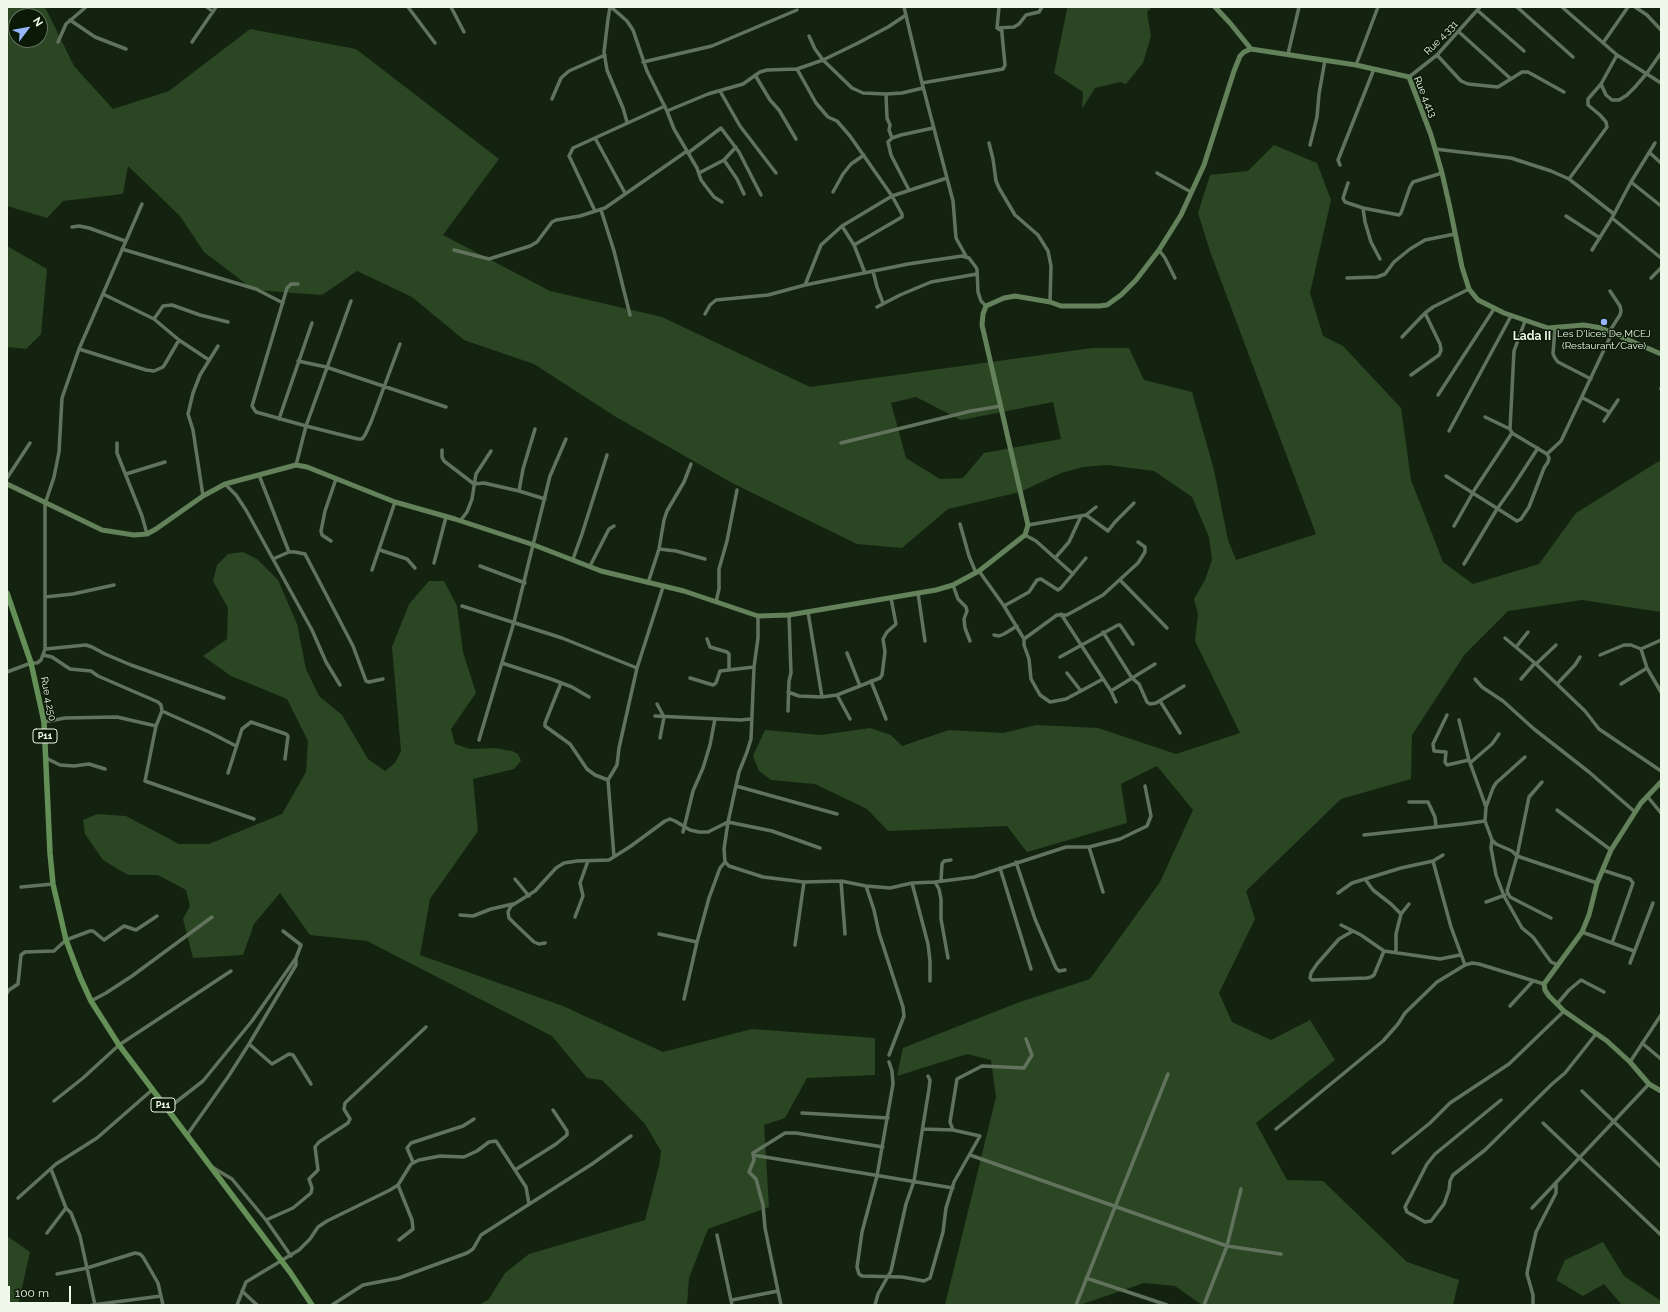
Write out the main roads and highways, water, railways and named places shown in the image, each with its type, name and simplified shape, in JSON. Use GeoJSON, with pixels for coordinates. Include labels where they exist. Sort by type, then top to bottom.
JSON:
{"type":"FeatureCollection","features":[{"type":"Feature","properties":{"kind":"main road","name":"Rue 4.250"},"geometry":{"type":"LineString","coordinates":[[7,593],[31,663],[44,722],[50,853],[53,884],[66,940],[80,976],[91,1001],[119,1045],[282,1262],[312,1305]]}},
{"type":"Feature","properties":{"kind":"place","name":"Les D'lices De MCEJ (Restaurant/Cave)"},"geometry":{"type":"Point","coordinates":[1604,322]}},
{"type":"Feature","properties":{"kind":"district","name":"Lada II"},"geometry":{"type":"Point","coordinates":[1532,336]}}]}
